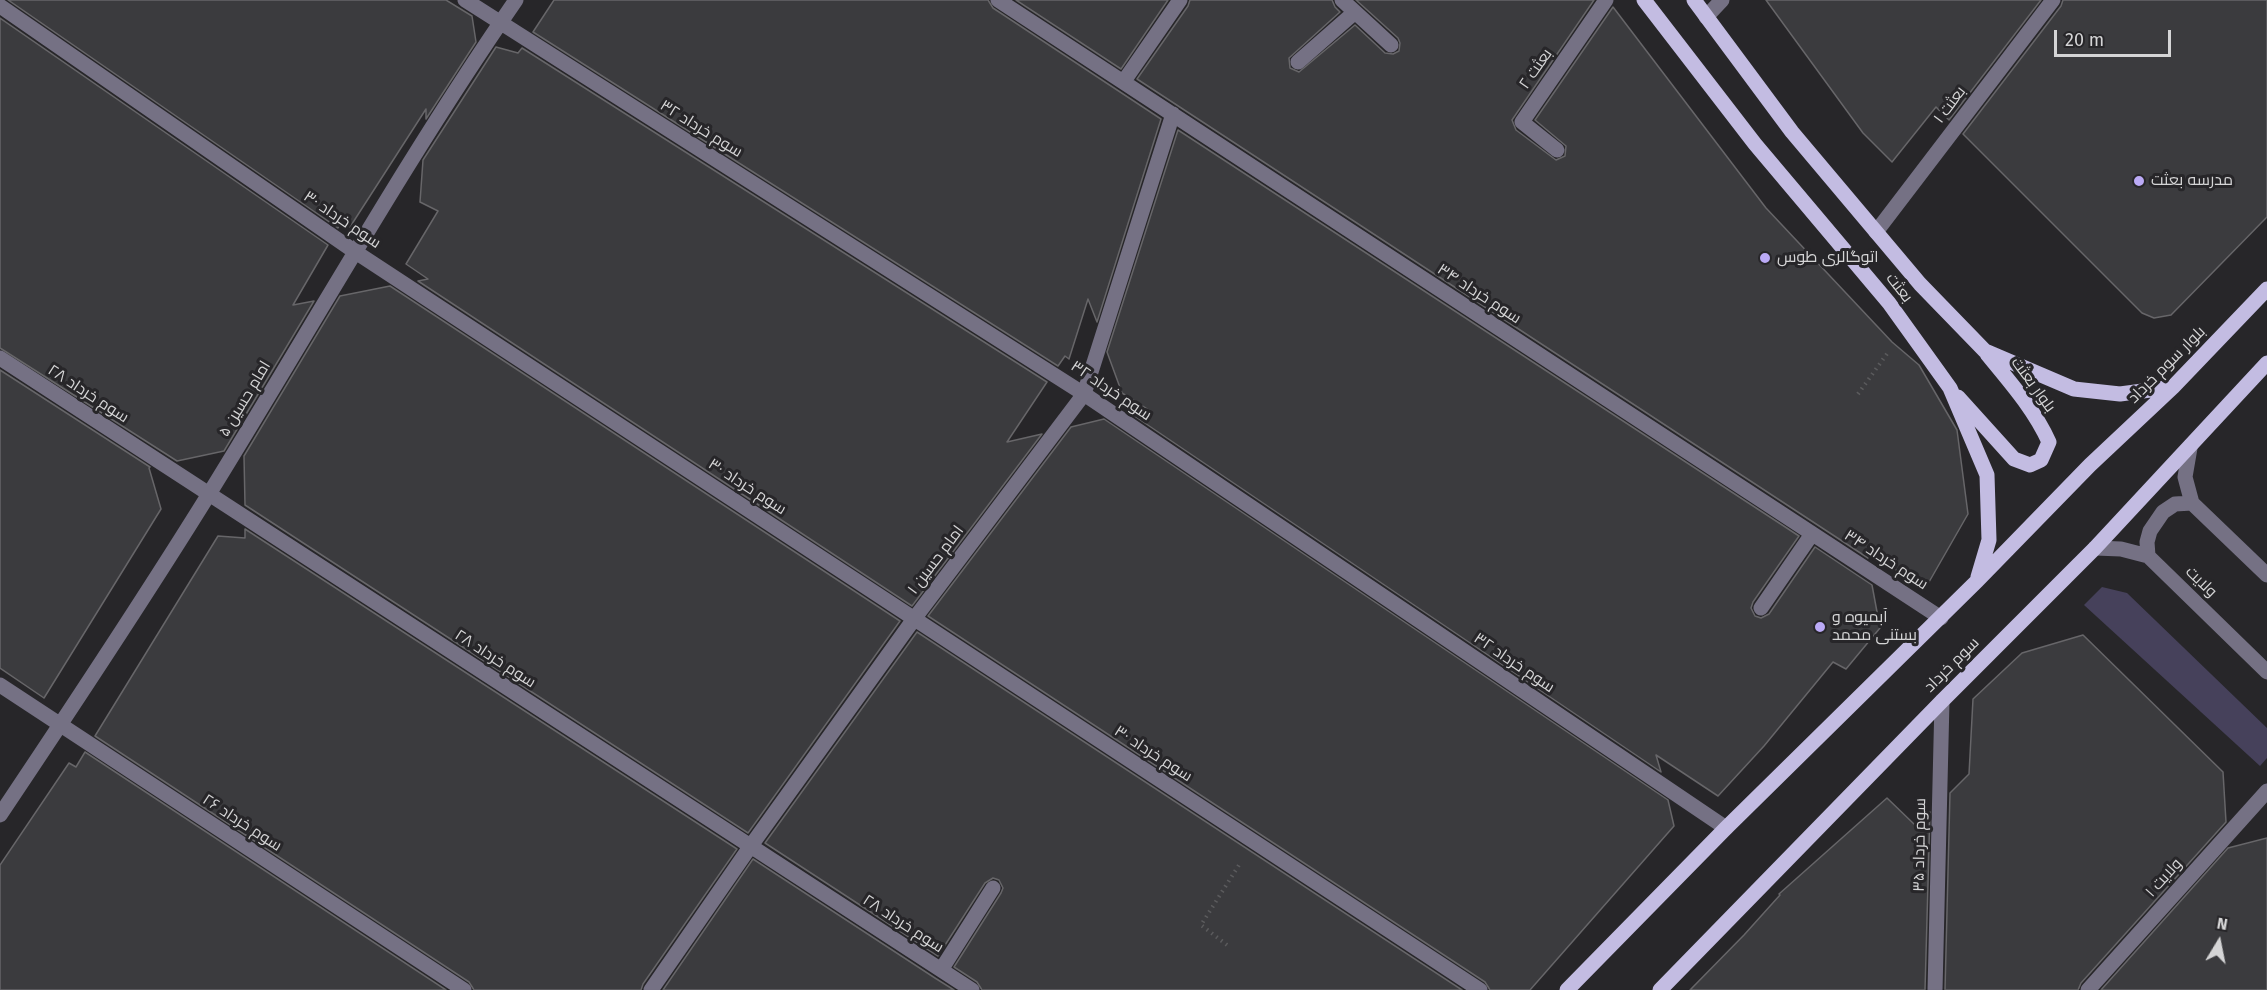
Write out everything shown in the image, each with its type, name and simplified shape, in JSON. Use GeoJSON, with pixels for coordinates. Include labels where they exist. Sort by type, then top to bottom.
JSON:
{"type":"FeatureCollection","features":[{"type":"Feature","properties":{"kind":"main road","name":"بعثت"},"geometry":{"type":"LineString","coordinates":[[1644,0],[1755,144],[1889,303],[1950,388],[1987,475],[1989,540],[1977,581]]}},
{"type":"Feature","properties":{"kind":"main road","name":"بعثت"},"geometry":{"type":"LineString","coordinates":[[1694,0],[1792,132],[1920,284],[1985,351],[2074,389],[2120,394],[2173,387]]}},
{"type":"Feature","properties":{"kind":"main road","name":"بلوار سوم خرداد"},"geometry":{"type":"LineString","coordinates":[[1977,581],[2090,465],[2173,387],[2267,289]]}},
{"type":"Feature","properties":{"kind":"main road","name":"بلوار بعثت"},"geometry":{"type":"LineString","coordinates":[[1950,388],[2014,459],[2030,465],[2041,460],[2049,442],[2041,425],[2025,399],[1985,351]]}},
{"type":"Feature","properties":{"kind":"main road","name":"سوم خرداد"},"geometry":{"type":"LineString","coordinates":[[1660,990],[2095,548],[2267,363]]}},
{"type":"Feature","properties":{"kind":"main road"},"geometry":{"type":"LineString","coordinates":[[1567,990],[1726,828],[1977,581]]}},
{"type":"Feature","properties":{"kind":"street","name":"سوم خرداد ۳۲"},"geometry":{"type":"LineString","coordinates":[[465,0],[1084,393],[1726,828]]}},
{"type":"Feature","properties":{"kind":"street","name":"امام حسین ۵"},"geometry":{"type":"LineString","coordinates":[[0,815],[209,494],[354,251],[516,0]]}},
{"type":"Feature","properties":{"kind":"street","name":"سوم خرداد ۳۴"},"geometry":{"type":"LineString","coordinates":[[998,0],[1941,618]]}},
{"type":"Feature","properties":{"kind":"street"},"geometry":{"type":"LineString","coordinates":[[1124,81],[1180,0]]}},
{"type":"Feature","properties":{"kind":"street"},"geometry":{"type":"LineString","coordinates":[[1342,0],[1390,45]]}},
{"type":"Feature","properties":{"kind":"street","name":"بعثت ۲"},"geometry":{"type":"LineString","coordinates":[[1557,150],[1522,122],[1606,0]]}},
{"type":"Feature","properties":{"kind":"street"},"geometry":{"type":"LineString","coordinates":[[1706,18],[1722,0]]}},
{"type":"Feature","properties":{"kind":"street","name":"بعثت ۱"},"geometry":{"type":"LineString","coordinates":[[1876,232],[2053,0]]}},
{"type":"Feature","properties":{"kind":"street","name":"سوم خرداد ۳۰"},"geometry":{"type":"LineString","coordinates":[[0,6],[354,251],[1480,990]]}},
{"type":"Feature","properties":{"kind":"street"},"geometry":{"type":"LineString","coordinates":[[1298,62],[1355,12]]}},
{"type":"Feature","properties":{"kind":"street","name":"امام حسین ۱"},"geometry":{"type":"LineString","coordinates":[[651,990],[750,847],[914,619],[1084,393],[1173,114]]}},
{"type":"Feature","properties":{"kind":"street","name":"سوم خرداد ۲۸"},"geometry":{"type":"LineString","coordinates":[[0,358],[972,990]]}},
{"type":"Feature","properties":{"kind":"street"},"geometry":{"type":"LineString","coordinates":[[2190,448],[2185,477],[2192,503],[2267,575]]}},
{"type":"Feature","properties":{"kind":"street"},"geometry":{"type":"LineString","coordinates":[[2095,548],[2121,549],[2148,556],[2147,542],[2150,531],[2163,512],[2175,504],[2192,503]]}},
{"type":"Feature","properties":{"kind":"street"},"geometry":{"type":"LineString","coordinates":[[1761,608],[1812,534]]}},
{"type":"Feature","properties":{"kind":"street","name":"ولایت"},"geometry":{"type":"LineString","coordinates":[[2148,556],[2267,672]]}},
{"type":"Feature","properties":{"kind":"street","name":"سوم خرداد ۲۶"},"geometry":{"type":"LineString","coordinates":[[0,685],[464,990]]}},
{"type":"Feature","properties":{"kind":"street","name":"سوم خرداد ۳۵"},"geometry":{"type":"LineString","coordinates":[[1935,990],[1942,701]]}},
{"type":"Feature","properties":{"kind":"street","name":"ولایت ۱"},"geometry":{"type":"LineString","coordinates":[[2088,990],[2267,791]]}},
{"type":"Feature","properties":{"kind":"street"},"geometry":{"type":"LineString","coordinates":[[941,970],[993,888]]}},
{"type":"Feature","properties":{"kind":"path"},"geometry":{"type":"LineString","coordinates":[[1858,394],[1906,327]]}},
{"type":"Feature","properties":{"kind":"path"},"geometry":{"type":"LineString","coordinates":[[1227,945],[1201,926],[1254,841]]}},
{"type":"Feature","properties":{"kind":"shaded area"},"geometry":{"type":"Polygon","coordinates":[[[2102,587],[2127,593],[2267,728],[2267,758],[2260,766],[2084,605],[2102,587]]]}},
{"type":"Feature","properties":{"kind":"building"},"geometry":{"type":"Polygon","coordinates":[[[8,0],[446,0],[472,16],[476,42],[426,119],[426,109],[350,227],[342,221],[338,228],[8,0]]]}},
{"type":"Feature","properties":{"kind":"building"},"geometry":{"type":"Polygon","coordinates":[[[554,0],[988,0],[993,8],[1161,119],[1097,322],[1088,299],[1069,359],[1065,356],[1058,366],[533,32],[554,0]]]}},
{"type":"Feature","properties":{"kind":"building"},"geometry":{"type":"Polygon","coordinates":[[[1016,0],[1168,0],[1121,69],[1016,0]]]}},
{"type":"Feature","properties":{"kind":"building"},"geometry":{"type":"Polygon","coordinates":[[[1190,0],[1332,0],[1340,12],[1289,58],[1290,68],[1299,72],[1355,25],[1385,53],[1393,54],[1399,51],[1398,38],[1356,0],[1594,0],[1512,120],[1516,130],[1556,160],[1565,156],[1566,146],[1535,120],[1613,7],[1766,208],[1892,342],[1919,365],[1957,430],[1968,514],[1925,589],[1866,550],[1868,558],[1137,79],[1190,0]]]}},
{"type":"Feature","properties":{"kind":"building"},"geometry":{"type":"Polygon","coordinates":[[[1766,0],[2041,0],[1949,120],[1936,107],[1892,162],[1863,133],[1766,0]]]}},
{"type":"Feature","properties":{"kind":"building","name":"مدرسه بعثت"},"geometry":{"type":"Polygon","coordinates":[[[2063,0],[2267,0],[2267,217],[2171,315],[2154,318],[2142,313],[1963,134],[2061,6],[2063,0]]]}},
{"type":"Feature","properties":{"kind":"building"},"geometry":{"type":"Polygon","coordinates":[[[0,18],[328,245],[293,305],[314,301],[224,451],[177,461],[0,348],[0,18]]]}},
{"type":"Feature","properties":{"kind":"building"},"geometry":{"type":"Polygon","coordinates":[[[496,47],[518,53],[522,48],[1047,382],[1007,442],[1042,434],[912,606],[418,281],[428,279],[406,264],[438,211],[420,202],[423,160],[496,47]]]}},
{"type":"Feature","properties":{"kind":"building"},"geometry":{"type":"Polygon","coordinates":[[[1178,130],[1799,536],[1753,602],[1751,608],[1755,616],[1761,618],[1769,614],[1815,547],[1872,585],[1880,628],[1846,669],[1833,662],[1764,746],[1718,796],[1656,755],[1661,772],[1130,413],[1147,409],[1122,393],[1107,352],[1178,130]]]}},
{"type":"Feature","properties":{"kind":"building"},"geometry":{"type":"Polygon","coordinates":[[[390,286],[900,621],[748,833],[245,505],[244,456],[340,296],[390,286]]]}},
{"type":"Feature","properties":{"kind":"building"},"geometry":{"type":"Polygon","coordinates":[[[0,370],[150,467],[161,509],[44,698],[0,668],[0,370]]]}},
{"type":"Feature","properties":{"kind":"building"},"geometry":{"type":"Polygon","coordinates":[[[1104,419],[1668,800],[1674,826],[1530,990],[1490,990],[1485,982],[928,616],[1071,427],[1104,419]]]}},
{"type":"Feature","properties":{"kind":"building"},"geometry":{"type":"Polygon","coordinates":[[[245,529],[737,849],[641,990],[474,990],[469,982],[95,736],[218,536],[245,538],[245,529]]]}},
{"type":"Feature","properties":{"kind":"building"},"geometry":{"type":"Polygon","coordinates":[[[917,632],[1462,990],[982,990],[977,982],[954,967],[1001,893],[1003,888],[999,880],[993,878],[985,883],[938,956],[765,843],[917,632]]]}},
{"type":"Feature","properties":{"kind":"building"},"geometry":{"type":"Polygon","coordinates":[[[2083,635],[2223,772],[2226,822],[2081,983],[2078,990],[1945,990],[1950,793],[1969,774],[1973,699],[2022,653],[2083,635]]]}},
{"type":"Feature","properties":{"kind":"building"},"geometry":{"type":"Polygon","coordinates":[[[85,752],[446,990],[0,990],[0,865],[69,763],[76,767],[85,752]]]}},
{"type":"Feature","properties":{"kind":"building"},"geometry":{"type":"Polygon","coordinates":[[[1887,798],[1915,825],[1930,812],[1925,990],[1690,990],[1744,935],[1779,894],[1887,798]]]}},
{"type":"Feature","properties":{"kind":"building"},"geometry":{"type":"Polygon","coordinates":[[[2267,838],[2267,990],[2101,990],[2228,848],[2267,838]]]}},
{"type":"Feature","properties":{"kind":"building"},"geometry":{"type":"Polygon","coordinates":[[[753,859],[935,978],[954,990],[663,990],[753,859]]]}},
{"type":"Feature","properties":{"kind":"place","name":"مدرسه بعثت"},"geometry":{"type":"Point","coordinates":[2139,181]}},
{"type":"Feature","properties":{"kind":"place","name":"اتوگالری طوس"},"geometry":{"type":"Point","coordinates":[1765,258]}},
{"type":"Feature","properties":{"kind":"place","name":"آبمیوه و بستنی محمد"},"geometry":{"type":"Point","coordinates":[1820,627]}}]}
